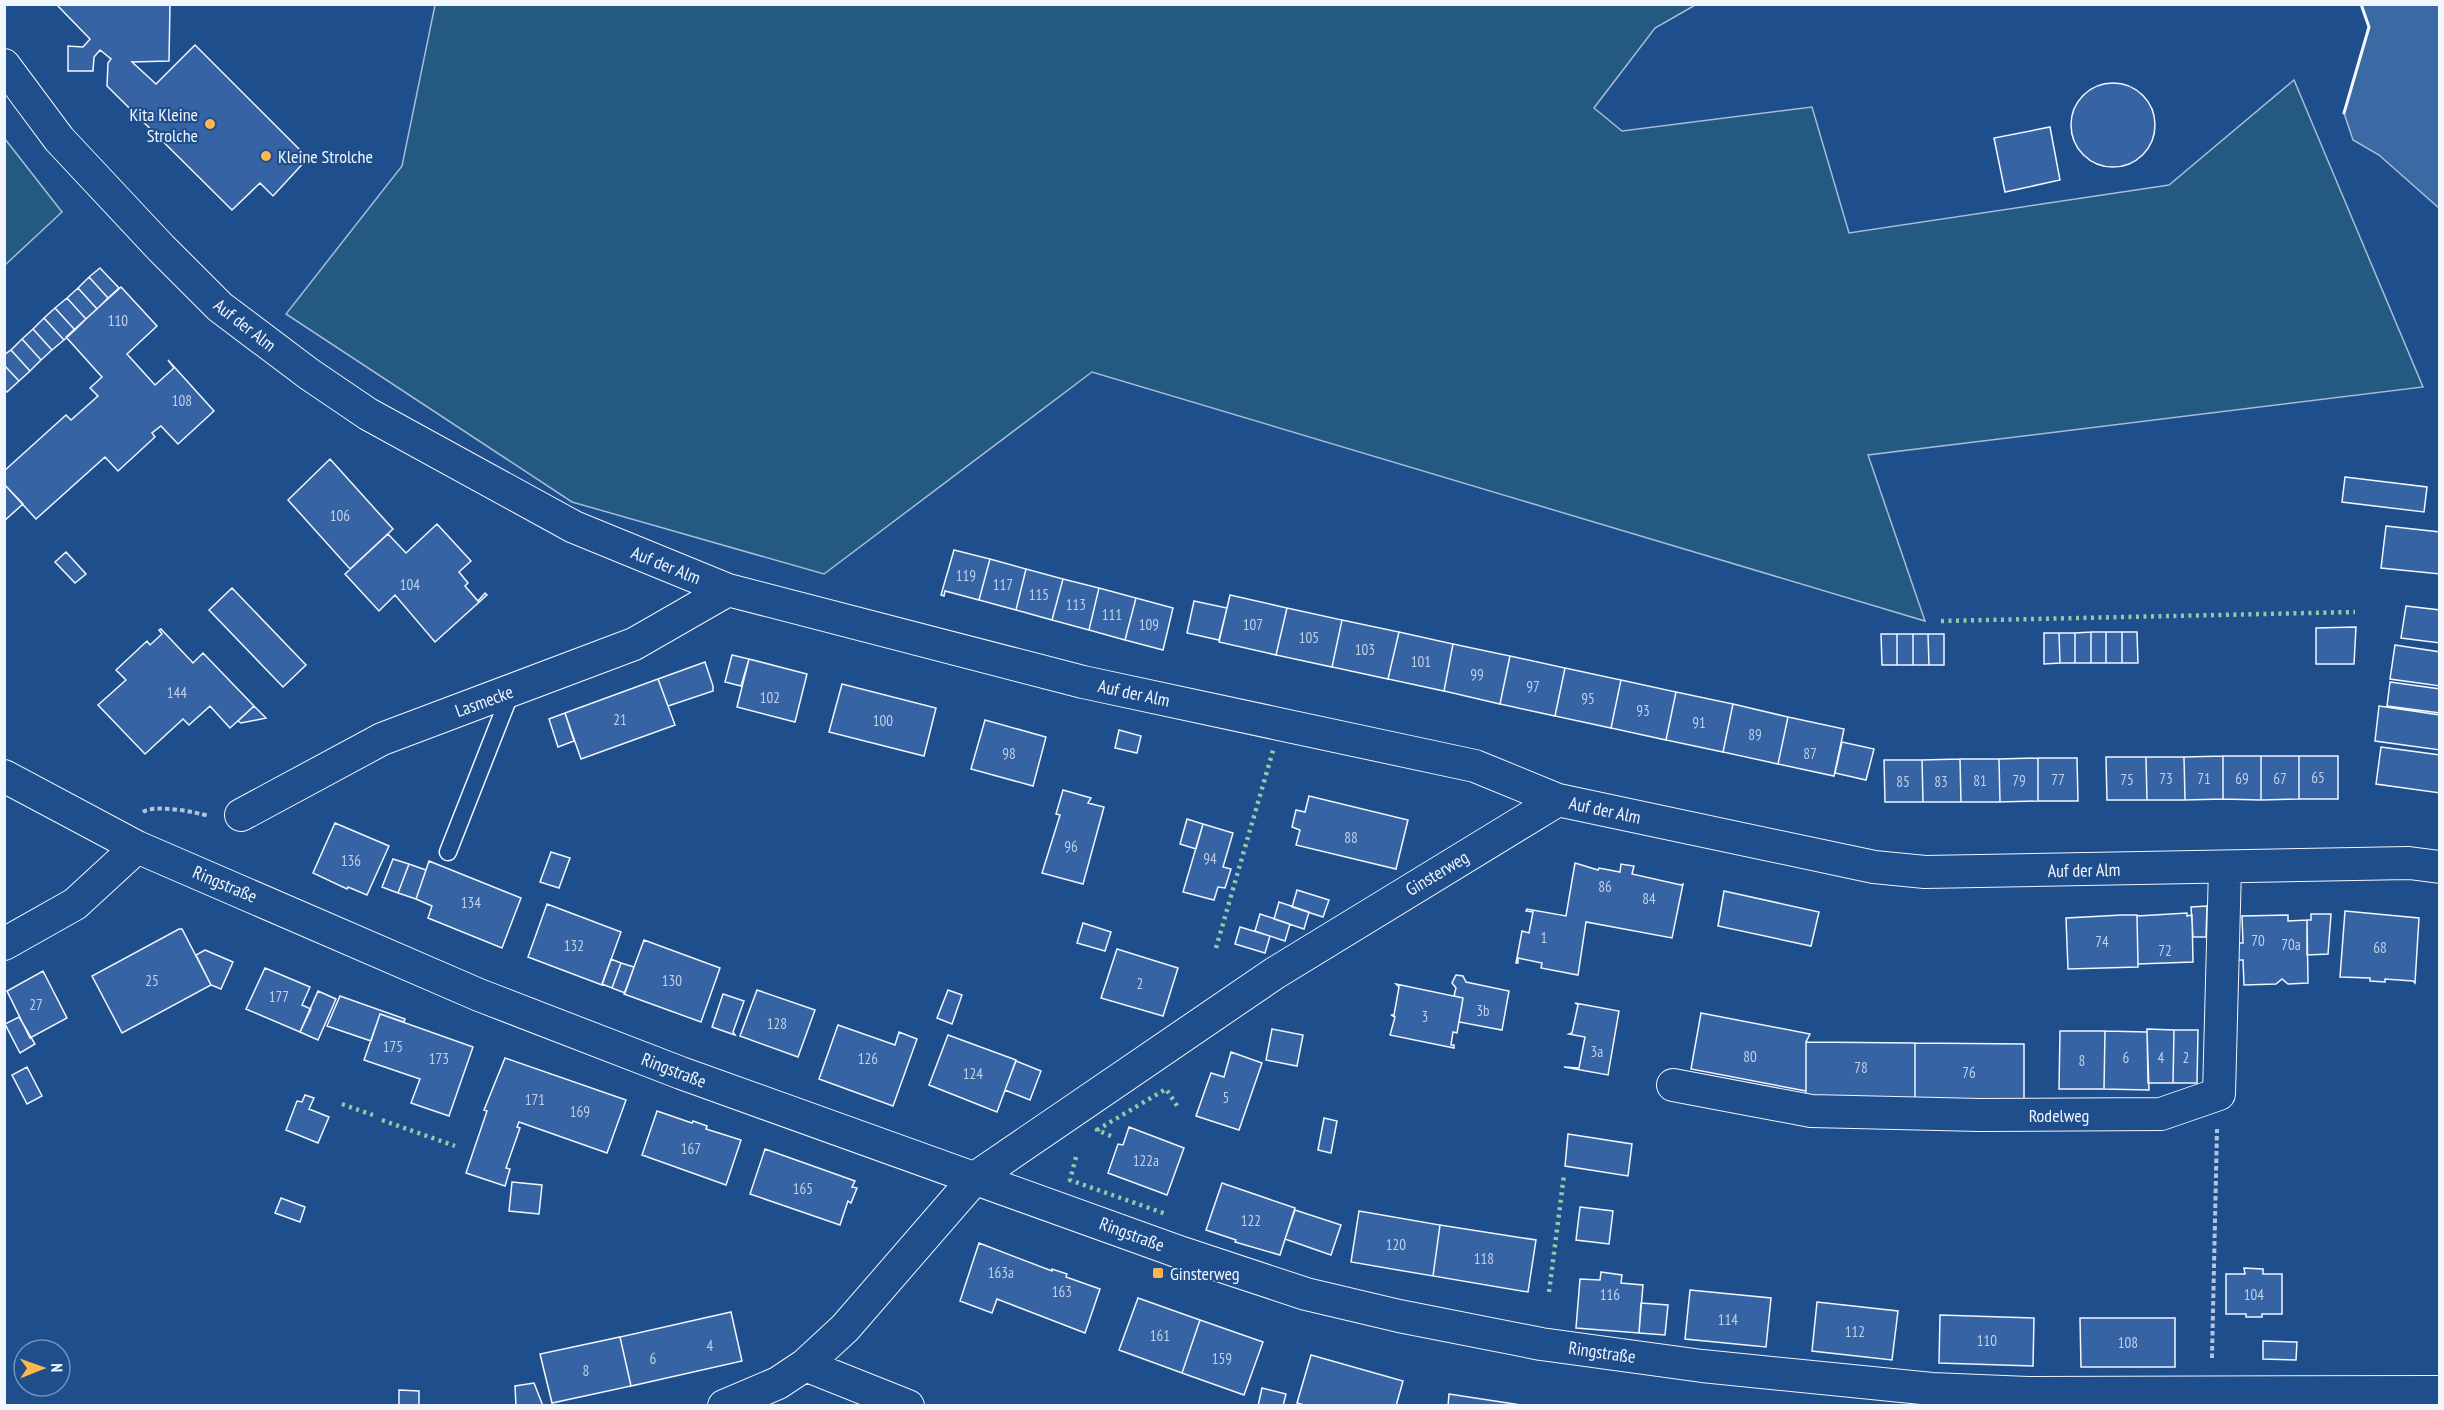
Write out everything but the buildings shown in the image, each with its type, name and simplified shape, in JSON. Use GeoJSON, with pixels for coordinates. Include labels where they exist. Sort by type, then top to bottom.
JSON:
{"type":"FeatureCollection","features":[{"type":"Feature","properties":{"kind":"street","name":"Auf der Alm"},"geometry":{"type":"LineString","coordinates":[[4,65],[59,139],[161,248],[220,307],[309,375],[368,414],[574,527],[728,590],[1083,682],[1476,766],[1558,800],[1874,867],[1925,872],[2409,863],[2439,867]]}},
{"type":"Feature","properties":{"kind":"street","name":"Lasmecke"},"geometry":{"type":"LineString","coordinates":[[241,815],[382,739],[634,644],[728,590]]}},
{"type":"Feature","properties":{"kind":"street","name":"Ringstraße"},"geometry":{"type":"LineString","coordinates":[[4,776],[137,847],[479,995],[681,1073],[1306,1294],[1399,1316],[1541,1344],[1702,1366],[1932,1389],[2040,1393],[2439,1392]]}},
{"type":"Feature","properties":{"kind":"street","name":"Ginsterweg"},"geometry":{"type":"LineString","coordinates":[[724,1406],[778,1383],[805,1365],[846,1328],[975,1178],[1275,973],[1558,800]]}},
{"type":"Feature","properties":{"kind":"street"},"geometry":{"type":"LineString","coordinates":[[4,944],[75,904],[137,847]]}},
{"type":"Feature","properties":{"kind":"street","name":"Rodelweg"},"geometry":{"type":"LineString","coordinates":[[1673,1085],[1810,1111],[1980,1115],[2161,1114],[2218,1094],[2225,868]]}},
{"type":"Feature","properties":{"kind":"street"},"geometry":{"type":"LineString","coordinates":[[805,1365],[908,1406]]}},
{"type":"Feature","properties":{"kind":"lane"},"geometry":{"type":"LineString","coordinates":[[448,852],[511,692]]}},
{"type":"Feature","properties":{"kind":"path"},"geometry":{"type":"LineString","coordinates":[[108,833],[147,809],[205,815],[223,820],[241,815]]}},
{"type":"Feature","properties":{"kind":"path"},"geometry":{"type":"LineString","coordinates":[[2211,1392],[2216,1162]]}},
{"type":"Feature","properties":{"kind":"shaded area"},"geometry":{"type":"Polygon","coordinates":[[[1697,4],[1655,28],[1594,108],[1622,131],[1812,107],[1849,233],[2169,185],[2294,80],[2423,387],[1868,455],[1925,621],[1092,372],[824,574],[572,502],[286,314],[402,166],[435,5],[1697,4]]]}},
{"type":"Feature","properties":{"kind":"shaded area"},"geometry":{"type":"Polygon","coordinates":[[[2361,5],[2439,5],[2439,208],[2379,155],[2353,140],[2344,113],[2369,27],[2361,5]]]}},
{"type":"Feature","properties":{"kind":"shaded area"},"geometry":{"type":"Polygon","coordinates":[[[5,139],[62,212],[5,265],[5,139]]]}},
{"type":"Feature","properties":{"kind":"hedge"},"geometry":{"type":"LineString","coordinates":[[1941,621],[2355,612]]}},
{"type":"Feature","properties":{"kind":"hedge"},"geometry":{"type":"LineString","coordinates":[[1216,948],[1274,747]]}},
{"type":"Feature","properties":{"kind":"hedge"},"geometry":{"type":"LineString","coordinates":[[1111,1136],[1097,1130],[1166,1089],[1178,1107]]}},
{"type":"Feature","properties":{"kind":"hedge"},"geometry":{"type":"LineString","coordinates":[[342,1104],[373,1115]]}},
{"type":"Feature","properties":{"kind":"hedge"},"geometry":{"type":"LineString","coordinates":[[382,1120],[455,1146]]}},
{"type":"Feature","properties":{"kind":"hedge"},"geometry":{"type":"LineString","coordinates":[[1076,1157],[1070,1180],[1166,1214]]}},
{"type":"Feature","properties":{"kind":"hedge"},"geometry":{"type":"LineString","coordinates":[[1549,1292],[1564,1175]]}},
{"type":"Feature","properties":{"kind":"wall"},"geometry":{"type":"LineString","coordinates":[[2344,113],[2369,27],[2361,4]]}},
{"type":"Feature","properties":{"kind":"place","name":"Kita Kleine Strolche"},"geometry":{"type":"Point","coordinates":[210,124]}},
{"type":"Feature","properties":{"kind":"place","name":"Kleine Strolche"},"geometry":{"type":"Point","coordinates":[266,156]}},
{"type":"Feature","properties":{"kind":"place","name":"Ginsterweg"},"geometry":{"type":"Point","coordinates":[1158,1273]}}]}
